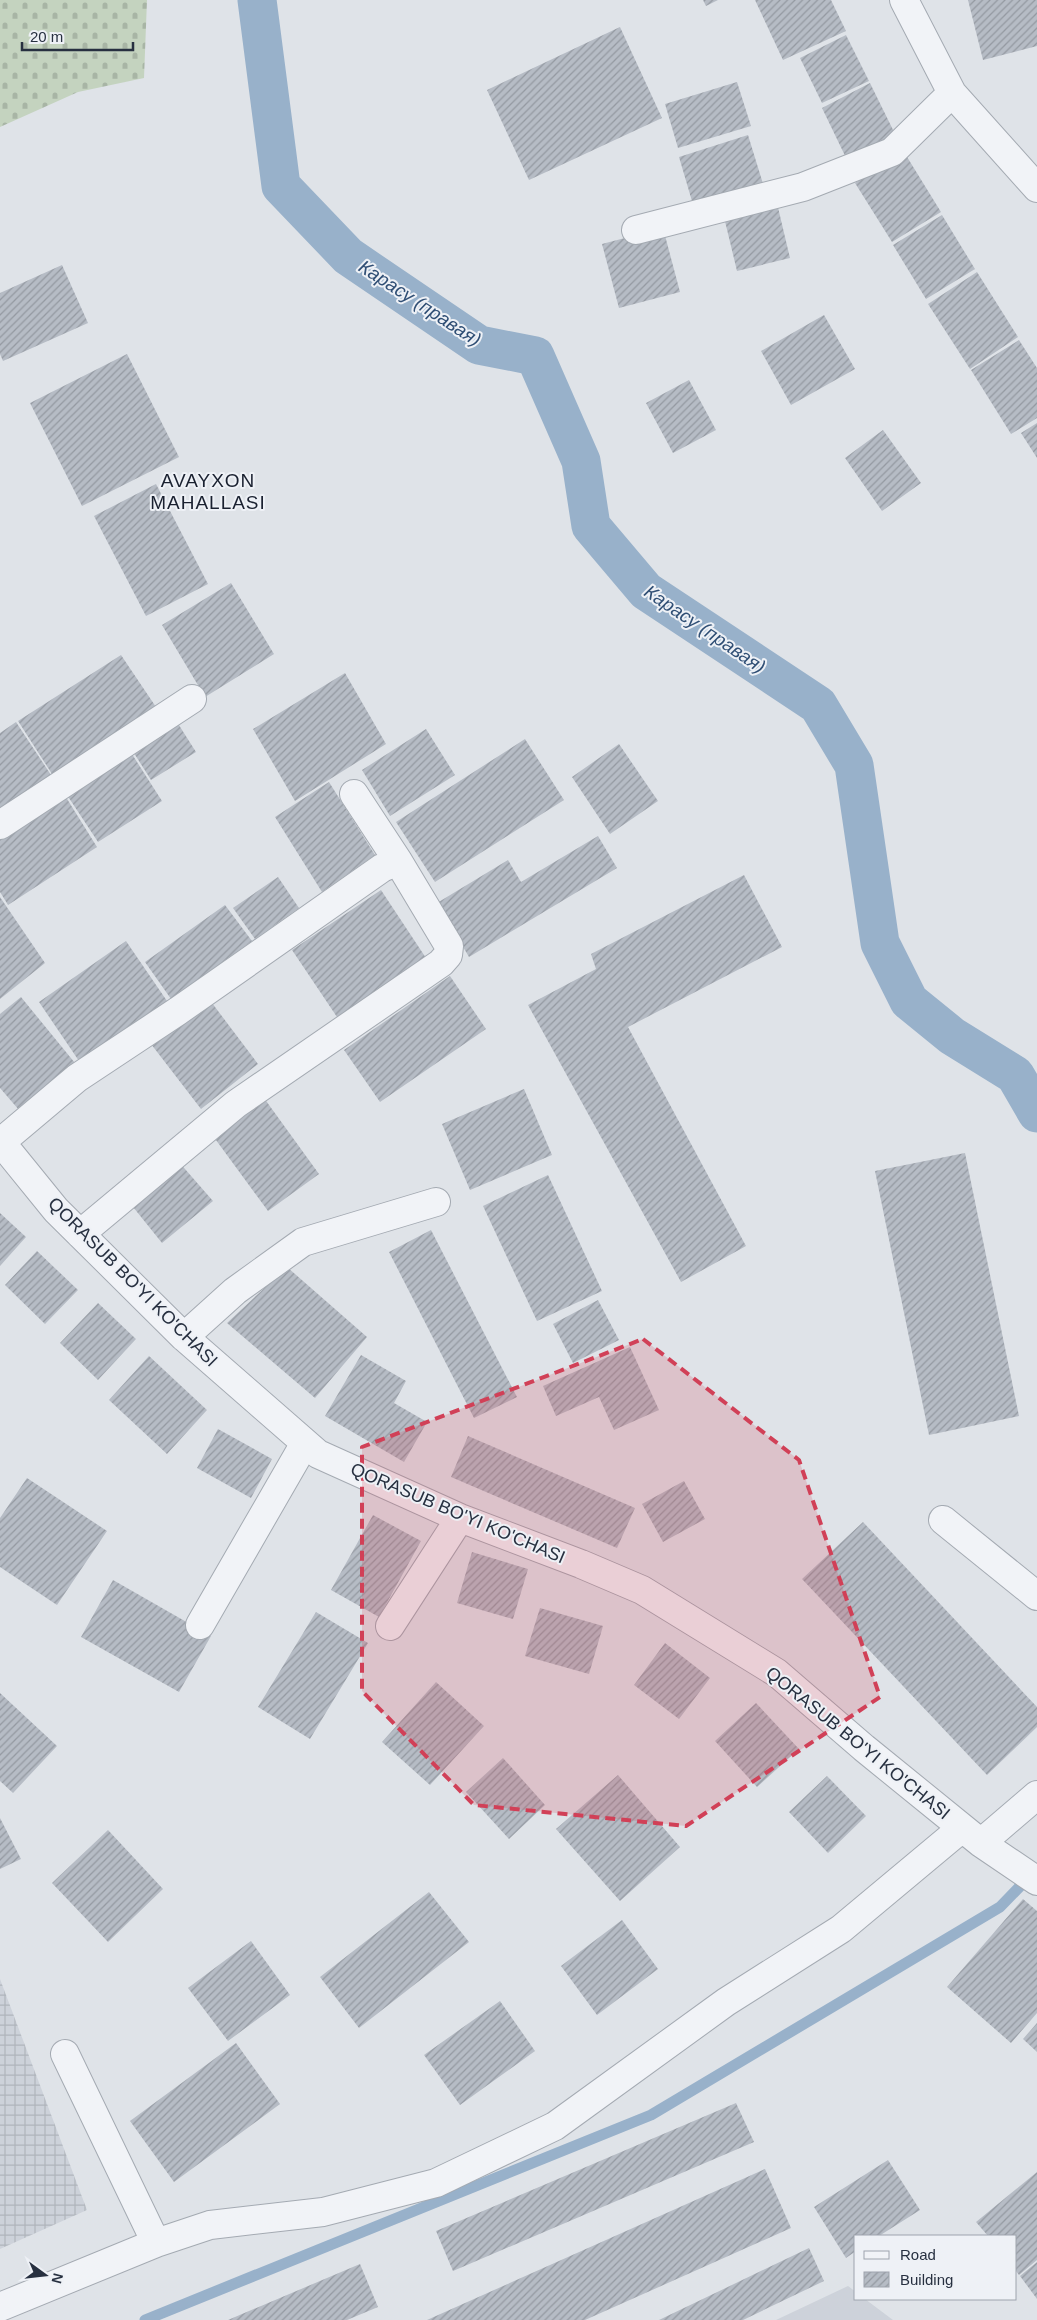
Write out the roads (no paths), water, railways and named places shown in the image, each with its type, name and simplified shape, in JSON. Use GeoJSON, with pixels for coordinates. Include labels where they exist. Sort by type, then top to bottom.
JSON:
{"type":"FeatureCollection","features":[{"type":"Feature","properties":{"kind":"street"},"geometry":{"type":"LineString","coordinates":[[904,0],[952,93],[1037,188]]}},
{"type":"Feature","properties":{"kind":"street"},"geometry":{"type":"LineString","coordinates":[[636,230],[803,187],[892,152],[952,93]]}},
{"type":"Feature","properties":{"kind":"street"},"geometry":{"type":"LineString","coordinates":[[0,825],[192,700]]}},
{"type":"Feature","properties":{"kind":"street"},"geometry":{"type":"LineString","coordinates":[[80,1234],[236,1104],[442,963],[448,955],[449,946],[398,861],[354,794]]}},
{"type":"Feature","properties":{"kind":"street"},"geometry":{"type":"LineString","coordinates":[[0,1141],[77,1078],[178,1012],[382,868],[398,861]]}},
{"type":"Feature","properties":{"kind":"street","name":"QORASUB BO'YI KO'CHASI"},"geometry":{"type":"LineString","coordinates":[[0,1141],[56,1210],[184,1337],[318,1454],[460,1518],[581,1564],[642,1590],[777,1673],[971,1835],[1037,1882]]}},
{"type":"Feature","properties":{"kind":"street"},"geometry":{"type":"LineString","coordinates":[[184,1337],[235,1291],[303,1242],[436,1202]]}},
{"type":"Feature","properties":{"kind":"street"},"geometry":{"type":"LineString","coordinates":[[200,1625],[304,1443]]}},
{"type":"Feature","properties":{"kind":"street"},"geometry":{"type":"LineString","coordinates":[[390,1626],[460,1518]]}},
{"type":"Feature","properties":{"kind":"street"},"geometry":{"type":"LineString","coordinates":[[943,1520],[1037,1596]]}},
{"type":"Feature","properties":{"kind":"street"},"geometry":{"type":"LineString","coordinates":[[971,1835],[1037,1795]]}},
{"type":"Feature","properties":{"kind":"street","name":"QORASUB BO'YI KO'CHASI"},"geometry":{"type":"LineString","coordinates":[[0,2307],[156,2243],[210,2225],[323,2212],[436,2183],[555,2126],[726,2002],[841,1930],[971,1835]]}},
{"type":"Feature","properties":{"kind":"street"},"geometry":{"type":"LineString","coordinates":[[65,2054],[156,2243]]}},
{"type":"Feature","properties":{"kind":"waterway","name":"Карасу (правая)"},"geometry":{"type":"LineString","coordinates":[[257,0],[281,186],[348,256],[479,345],[535,356],[581,461],[591,526],[646,591],[818,705],[854,765],[880,943],[909,1001],[952,1036],[1015,1075],[1037,1113]]}},
{"type":"Feature","properties":{"kind":"waterway"},"geometry":{"type":"LineString","coordinates":[[145,2320],[651,2115],[1000,1907],[1030,1876]]}},
{"type":"Feature","properties":{"kind":"district","name":"AVAYXON MAHALLASI"},"geometry":{"type":"Point","coordinates":[208,491]}}]}
